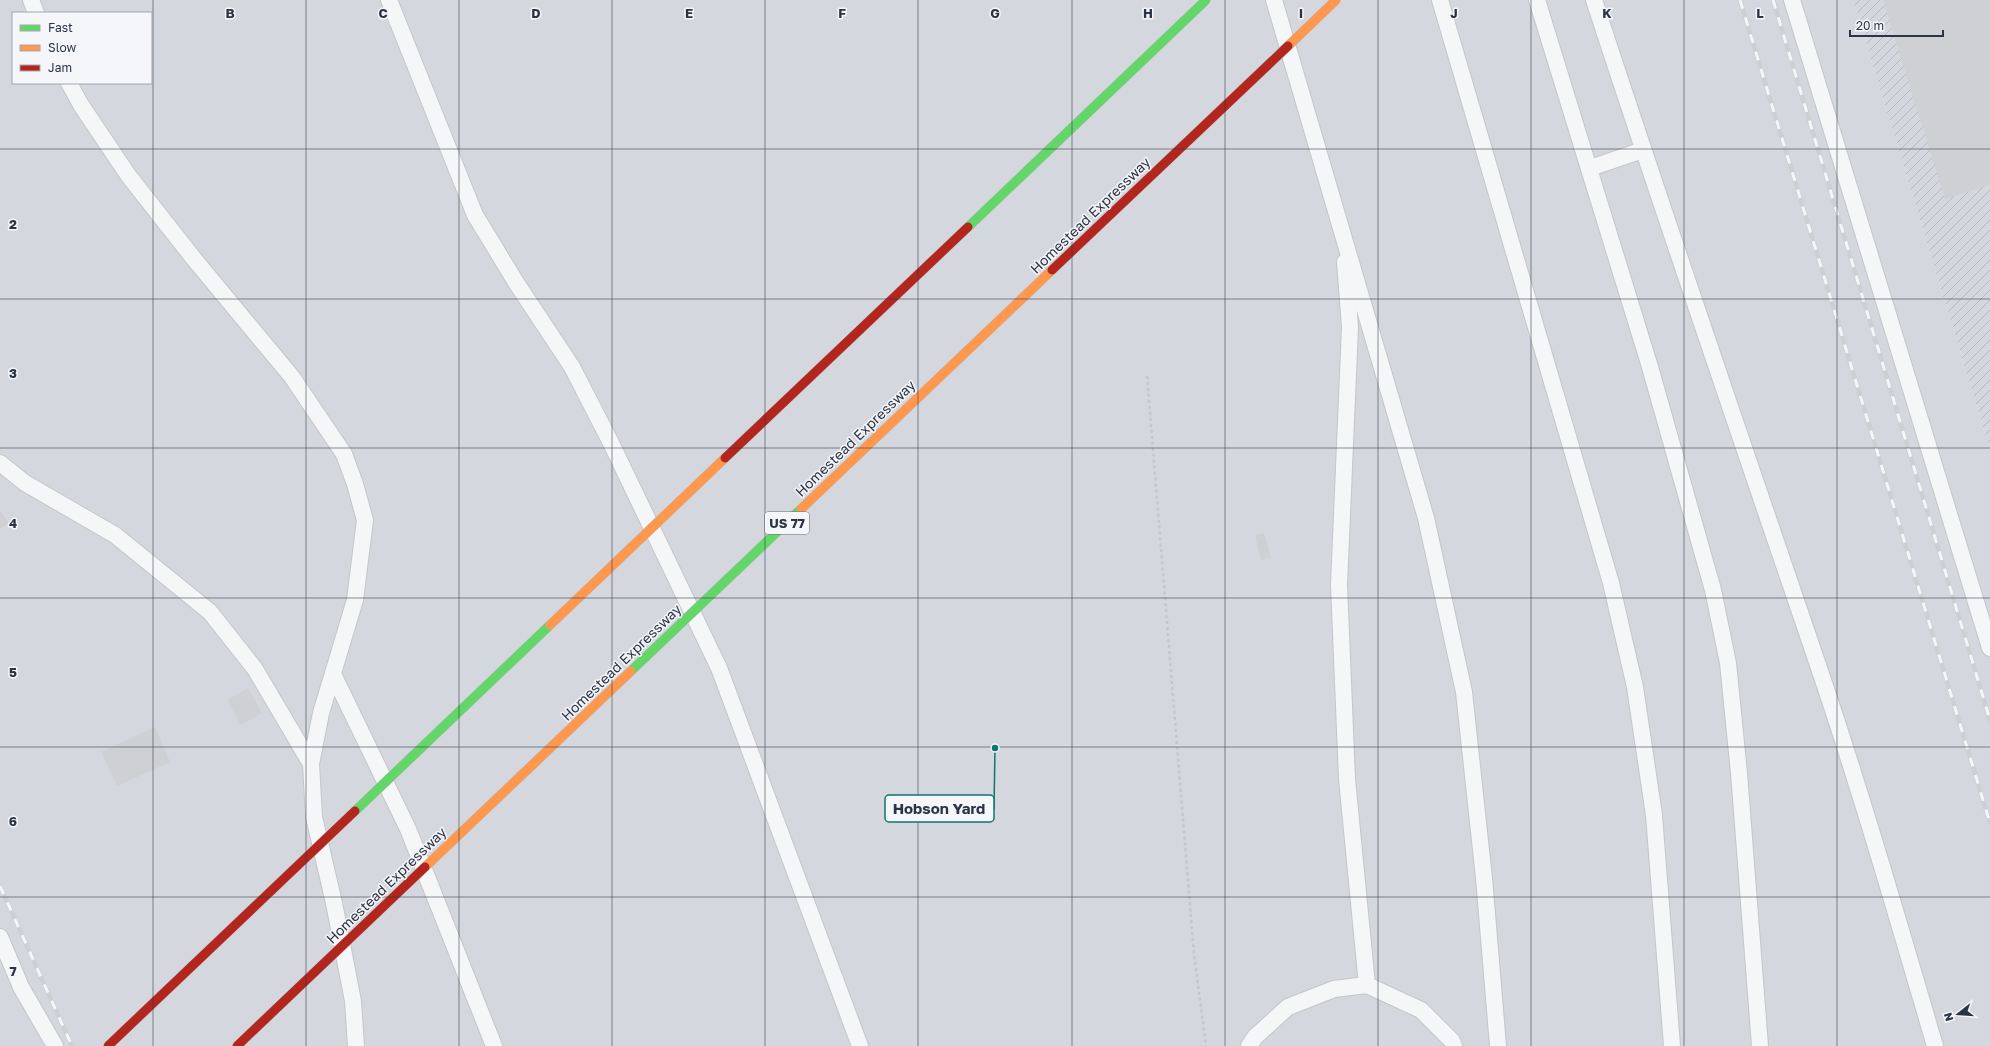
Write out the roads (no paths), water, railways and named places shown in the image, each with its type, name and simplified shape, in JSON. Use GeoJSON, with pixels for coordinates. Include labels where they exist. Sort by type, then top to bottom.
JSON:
{"type":"FeatureCollection","features":[{"type":"Feature","properties":{"kind":"highway"},"geometry":{"type":"LineString","coordinates":[[108,1046],[1206,0]]}},
{"type":"Feature","properties":{"kind":"highway","name":"Homestead Expressway"},"geometry":{"type":"LineString","coordinates":[[237,1046],[1336,0]]}},
{"type":"Feature","properties":{"kind":"lane"},"geometry":{"type":"LineString","coordinates":[[31,0],[36,12]]}},
{"type":"Feature","properties":{"kind":"lane"},"geometry":{"type":"LineString","coordinates":[[389,0],[475,215],[517,284],[572,367],[611,443],[719,668],[860,1046]]}},
{"type":"Feature","properties":{"kind":"lane"},"geometry":{"type":"LineString","coordinates":[[1274,0],[1426,518],[1464,692],[1484,878],[1498,1046]]}},
{"type":"Feature","properties":{"kind":"lane"},"geometry":{"type":"LineString","coordinates":[[1440,0],[1612,583],[1633,680],[1654,815],[1672,1046]]}},
{"type":"Feature","properties":{"kind":"lane"},"geometry":{"type":"LineString","coordinates":[[1537,0],[1590,168],[1713,590],[1728,663],[1739,773],[1760,1046]]}},
{"type":"Feature","properties":{"kind":"lane"},"geometry":{"type":"LineString","coordinates":[[1594,0],[1643,150],[1820,672],[1881,863],[1935,1046]]}},
{"type":"Feature","properties":{"kind":"lane"},"geometry":{"type":"LineString","coordinates":[[1792,0],[1990,648]]}},
{"type":"Feature","properties":{"kind":"lane"},"geometry":{"type":"LineString","coordinates":[[70,84],[81,105],[128,175],[194,259],[292,377],[344,454],[355,484],[365,520],[356,600],[321,713],[311,764],[314,817],[334,903],[353,1001],[356,1046]]}},
{"type":"Feature","properties":{"kind":"lane"},"geometry":{"type":"LineString","coordinates":[[1590,168],[1643,150]]}},
{"type":"Feature","properties":{"kind":"lane"},"geometry":{"type":"LineString","coordinates":[[1342,228],[1350,327],[1339,585],[1347,779],[1367,985]]}},
{"type":"Feature","properties":{"kind":"lane"},"geometry":{"type":"LineString","coordinates":[[0,463],[25,483],[115,535],[210,612],[255,668],[311,764]]}},
{"type":"Feature","properties":{"kind":"lane"},"geometry":{"type":"LineString","coordinates":[[333,674],[408,829],[494,1046]]}},
{"type":"Feature","properties":{"kind":"lane"},"geometry":{"type":"LineString","coordinates":[[0,937],[21,987],[55,1046]]}},
{"type":"Feature","properties":{"kind":"lane"},"geometry":{"type":"LineString","coordinates":[[1249,1046],[1255,1037],[1288,1007],[1334,989],[1367,985],[1421,1010],[1452,1041],[1454,1046]]}},
{"type":"Feature","properties":{"kind":"railway"},"geometry":{"type":"LineString","coordinates":[[1740,0],[1990,823]]}},
{"type":"Feature","properties":{"kind":"railway"},"geometry":{"type":"LineString","coordinates":[[1773,0],[1990,720]]}},
{"type":"Feature","properties":{"kind":"railway"},"geometry":{"type":"LineString","coordinates":[[0,886],[72,1046]]}},
{"type":"Feature","properties":{"kind":"place","name":"Hobson Yard"},"geometry":{"type":"Point","coordinates":[995,748]}}]}
